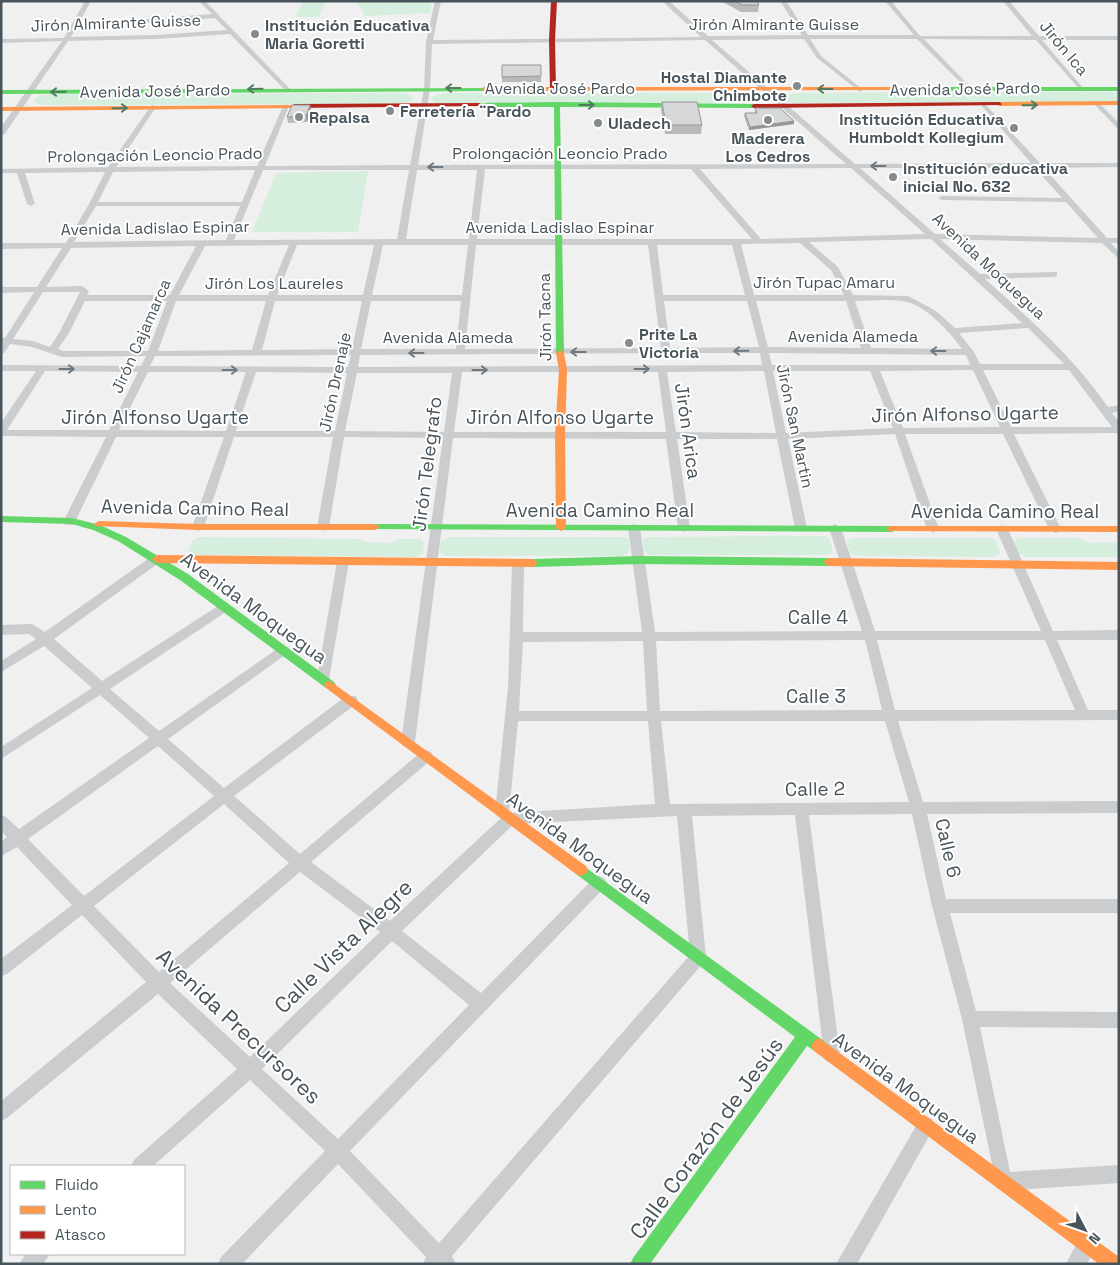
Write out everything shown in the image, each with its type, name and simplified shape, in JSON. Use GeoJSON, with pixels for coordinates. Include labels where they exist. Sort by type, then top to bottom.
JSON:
{"type":"FeatureCollection","features":[{"type":"Feature","properties":{"kind":"main road"},"geometry":{"type":"LineString","coordinates":[[553,88],[552,40],[554,1]]}},
{"type":"Feature","properties":{"kind":"main road","name":"Avenida José Pardo"},"geometry":{"type":"LineString","coordinates":[[1,92],[553,88],[1119,89]]}},
{"type":"Feature","properties":{"kind":"main road","name":"Avenida José Pardo"},"geometry":{"type":"LineString","coordinates":[[1,109],[557,104],[784,106],[1119,103]]}},
{"type":"Feature","properties":{"kind":"main road","name":"Jirón Tacna"},"geometry":{"type":"LineString","coordinates":[[557,104],[560,167],[560,352],[563,370],[560,435],[561,528]]}},
{"type":"Feature","properties":{"kind":"main road","name":"Avenida Moquegua"},"geometry":{"type":"LineString","coordinates":[[1,519],[81,523],[108,531],[124,538],[184,577],[1114,1264]]}},
{"type":"Feature","properties":{"kind":"main road","name":"Avenida Camino Real"},"geometry":{"type":"LineString","coordinates":[[81,523],[198,527],[1119,529]]}},
{"type":"Feature","properties":{"kind":"main road"},"geometry":{"type":"LineString","coordinates":[[156,559],[518,564],[639,560],[1119,566]]}},
{"type":"Feature","properties":{"kind":"main road","name":"Calle Corazón de Jesús"},"geometry":{"type":"LineString","coordinates":[[639,1264],[805,1036]]}},
{"type":"Feature","properties":{"kind":"street"},"geometry":{"type":"LineString","coordinates":[[1,133],[66,40],[88,1]]}},
{"type":"Feature","properties":{"kind":"street"},"geometry":{"type":"LineString","coordinates":[[202,1],[287,89]]}},
{"type":"Feature","properties":{"kind":"street"},"geometry":{"type":"LineString","coordinates":[[400,242],[427,89],[429,42],[438,1]]}},
{"type":"Feature","properties":{"kind":"street","name":"Avenida Moquegua"},"geometry":{"type":"LineString","coordinates":[[665,1],[704,38],[933,236],[1029,325],[1072,367],[1119,430]]}},
{"type":"Feature","properties":{"kind":"street"},"geometry":{"type":"LineString","coordinates":[[783,1],[819,57],[860,90]]}},
{"type":"Feature","properties":{"kind":"street"},"geometry":{"type":"LineString","coordinates":[[888,1],[919,38],[970,90]]}},
{"type":"Feature","properties":{"kind":"street","name":"Jirón Ica"},"geometry":{"type":"LineString","coordinates":[[1006,1],[1082,90]]}},
{"type":"Feature","properties":{"kind":"street"},"geometry":{"type":"LineString","coordinates":[[134,22],[215,16]]}},
{"type":"Feature","properties":{"kind":"street","name":"Jirón Almirante Guisse"},"geometry":{"type":"LineString","coordinates":[[1,41],[66,40],[232,32]]}},
{"type":"Feature","properties":{"kind":"street","name":"Jirón Almirante Guisse"},"geometry":{"type":"LineString","coordinates":[[429,42],[807,37],[1119,38]]}},
{"type":"Feature","properties":{"kind":"street"},"geometry":{"type":"LineString","coordinates":[[1097,104],[1119,128]]}},
{"type":"Feature","properties":{"kind":"street"},"geometry":{"type":"LineString","coordinates":[[984,105],[1119,257]]}},
{"type":"Feature","properties":{"kind":"street"},"geometry":{"type":"LineString","coordinates":[[229,242],[244,204],[262,168],[286,106]]}},
{"type":"Feature","properties":{"kind":"street"},"geometry":{"type":"LineString","coordinates":[[1,351],[4,340],[69,244],[93,204],[110,170],[153,107]]}},
{"type":"Feature","properties":{"kind":"street","name":"Prolongación Leoncio Prado"},"geometry":{"type":"LineString","coordinates":[[1,171],[262,168],[1119,165]]}},
{"type":"Feature","properties":{"kind":"street"},"geometry":{"type":"LineString","coordinates":[[460,352],[474,242],[481,167]]}},
{"type":"Feature","properties":{"kind":"street"},"geometry":{"type":"LineString","coordinates":[[694,167],[759,242]]}},
{"type":"Feature","properties":{"kind":"street"},"geometry":{"type":"LineString","coordinates":[[20,170],[31,204]]}},
{"type":"Feature","properties":{"kind":"street"},"geometry":{"type":"LineString","coordinates":[[942,198],[1068,200]]}},
{"type":"Feature","properties":{"kind":"street"},"geometry":{"type":"LineString","coordinates":[[93,204],[244,204]]}},
{"type":"Feature","properties":{"kind":"street","name":"Avenida Ladislao Espinar"},"geometry":{"type":"LineString","coordinates":[[1,246],[229,242],[759,242],[933,236],[1119,240]]}},
{"type":"Feature","properties":{"kind":"street"},"geometry":{"type":"LineString","coordinates":[[803,241],[832,265],[850,297],[867,351]]}},
{"type":"Feature","properties":{"kind":"street"},"geometry":{"type":"LineString","coordinates":[[256,352],[271,298],[294,242]]}},
{"type":"Feature","properties":{"kind":"street","name":"Jirón Drenaje"},"geometry":{"type":"LineString","coordinates":[[323,527],[339,435],[369,299],[379,242]]}},
{"type":"Feature","properties":{"kind":"street"},"geometry":{"type":"LineString","coordinates":[[652,242],[666,352]]}},
{"type":"Feature","properties":{"kind":"street","name":"Jirón San Martin"},"geometry":{"type":"LineString","coordinates":[[736,242],[764,350],[801,528]]}},
{"type":"Feature","properties":{"kind":"street","name":"Jirón Cajamarca"},"geometry":{"type":"LineString","coordinates":[[69,522],[152,353],[173,298],[202,243]]}},
{"type":"Feature","properties":{"kind":"street"},"geometry":{"type":"LineString","coordinates":[[977,277],[1054,274]]}},
{"type":"Feature","properties":{"kind":"street","name":"Jirón Los Laureles"},"geometry":{"type":"LineString","coordinates":[[1,290],[40,289],[82,294],[173,298],[466,298]]}},
{"type":"Feature","properties":{"kind":"street"},"geometry":{"type":"LineString","coordinates":[[52,351],[82,294]]}},
{"type":"Feature","properties":{"kind":"street","name":"Jirón Tupac Amaru"},"geometry":{"type":"LineString","coordinates":[[658,298],[905,298],[919,303],[954,331],[969,352]]}},
{"type":"Feature","properties":{"kind":"street"},"geometry":{"type":"LineString","coordinates":[[954,331],[1029,325]]}},
{"type":"Feature","properties":{"kind":"street","name":"Avenida Alameda"},"geometry":{"type":"LineString","coordinates":[[4,340],[33,344],[62,354],[764,350],[969,352]]}},
{"type":"Feature","properties":{"kind":"street"},"geometry":{"type":"LineString","coordinates":[[969,352],[1055,529]]}},
{"type":"Feature","properties":{"kind":"street","name":"Avenida Alameda"},"geometry":{"type":"LineString","coordinates":[[1,368],[563,370],[1072,367]]}},
{"type":"Feature","properties":{"kind":"street"},"geometry":{"type":"LineString","coordinates":[[874,368],[899,431],[933,529]]}},
{"type":"Feature","properties":{"kind":"street"},"geometry":{"type":"LineString","coordinates":[[1,432],[42,369]]}},
{"type":"Feature","properties":{"kind":"street","name":"Jirón Arica"},"geometry":{"type":"LineString","coordinates":[[662,369],[684,528]]}},
{"type":"Feature","properties":{"kind":"street"},"geometry":{"type":"LineString","coordinates":[[198,527],[252,370]]}},
{"type":"Feature","properties":{"kind":"street","name":"Jirón Telegrafo"},"geometry":{"type":"LineString","coordinates":[[408,742],[430,562],[438,528],[457,370]]}},
{"type":"Feature","properties":{"kind":"street"},"geometry":{"type":"LineString","coordinates":[[1106,411],[1119,408]]}},
{"type":"Feature","properties":{"kind":"street","name":"Jirón Alfonso Ugarte"},"geometry":{"type":"LineString","coordinates":[[1,432],[230,435],[782,436],[899,431],[1119,430]]}},
{"type":"Feature","properties":{"kind":"street"},"geometry":{"type":"LineString","coordinates":[[634,528],[649,637],[663,810]]}},
{"type":"Feature","properties":{"kind":"street","name":"Calle 6"},"geometry":{"type":"LineString","coordinates":[[835,528],[844,563],[870,636],[890,715],[918,808],[940,906],[970,1019],[1003,1182]]}},
{"type":"Feature","properties":{"kind":"street"},"geometry":{"type":"LineString","coordinates":[[1002,529],[1084,715]]}},
{"type":"Feature","properties":{"kind":"street"},"geometry":{"type":"LineString","coordinates":[[1,667],[45,639],[156,559]]}},
{"type":"Feature","properties":{"kind":"street"},"geometry":{"type":"LineString","coordinates":[[323,679],[343,562]]}},
{"type":"Feature","properties":{"kind":"street"},"geometry":{"type":"LineString","coordinates":[[507,815],[518,637],[518,564]]}},
{"type":"Feature","properties":{"kind":"street"},"geometry":{"type":"LineString","coordinates":[[1,754],[225,607]]}},
{"type":"Feature","properties":{"kind":"street"},"geometry":{"type":"LineString","coordinates":[[1,630],[32,629],[45,639],[299,862],[391,931],[481,1004]]}},
{"type":"Feature","properties":{"kind":"street","name":"Calle 4"},"geometry":{"type":"LineString","coordinates":[[518,637],[1119,635]]}},
{"type":"Feature","properties":{"kind":"street"},"geometry":{"type":"LineString","coordinates":[[1,850],[284,650]]}},
{"type":"Feature","properties":{"kind":"street"},"geometry":{"type":"LineString","coordinates":[[1,969],[351,700]]}},
{"type":"Feature","properties":{"kind":"street","name":"Calle 3"},"geometry":{"type":"LineString","coordinates":[[512,716],[1119,715]]}},
{"type":"Feature","properties":{"kind":"street"},"geometry":{"type":"LineString","coordinates":[[1,1112],[158,983],[426,756]]}},
{"type":"Feature","properties":{"kind":"street","name":"Calle 2"},"geometry":{"type":"LineString","coordinates":[[507,815],[663,810],[1119,806]]}},
{"type":"Feature","properties":{"kind":"street"},"geometry":{"type":"LineString","coordinates":[[801,809],[832,1055]]}},
{"type":"Feature","properties":{"kind":"street"},"geometry":{"type":"LineString","coordinates":[[440,1261],[698,957],[684,810]]}},
{"type":"Feature","properties":{"kind":"street","name":"Calle Vista Alegre"},"geometry":{"type":"LineString","coordinates":[[141,1165],[251,1068],[507,815]]}},
{"type":"Feature","properties":{"kind":"street","name":"Avenida Precursores"},"geometry":{"type":"LineString","coordinates":[[1,821],[158,983],[339,1152],[440,1261]]}},
{"type":"Feature","properties":{"kind":"street"},"geometry":{"type":"LineString","coordinates":[[228,1264],[599,884]]}},
{"type":"Feature","properties":{"kind":"street"},"geometry":{"type":"LineString","coordinates":[[940,906],[1119,906]]}},
{"type":"Feature","properties":{"kind":"street"},"geometry":{"type":"LineString","coordinates":[[970,1019],[1119,1020]]}},
{"type":"Feature","properties":{"kind":"street"},"geometry":{"type":"LineString","coordinates":[[846,1264],[926,1125]]}},
{"type":"Feature","properties":{"kind":"street"},"geometry":{"type":"LineString","coordinates":[[1003,1182],[1119,1174]]}},
{"type":"Feature","properties":{"kind":"street"},"geometry":{"type":"LineString","coordinates":[[1076,1264],[1087,1244]]}},
{"type":"Feature","properties":{"kind":"street"},"geometry":{"type":"LineString","coordinates":[[29,1264],[39,1255]]}},
{"type":"Feature","properties":{"kind":"green space"},"geometry":{"type":"Polygon","coordinates":[[[303,1],[326,1],[319,17],[295,17],[303,1]]]}},
{"type":"Feature","properties":{"kind":"green space"},"geometry":{"type":"Polygon","coordinates":[[[357,1],[432,1],[430,13],[365,16],[357,1]]]}},
{"type":"Feature","properties":{"kind":"green space"},"geometry":{"type":"Polygon","coordinates":[[[1119,92],[1119,102],[792,103],[784,101],[782,96],[797,93],[1119,92]]]}},
{"type":"Feature","properties":{"kind":"green space"},"geometry":{"type":"Polygon","coordinates":[[[402,93],[413,98],[410,102],[400,104],[42,105],[33,102],[38,96],[48,94],[402,93]]]}},
{"type":"Feature","properties":{"kind":"green space"},"geometry":{"type":"Polygon","coordinates":[[[443,93],[747,93],[758,95],[760,99],[754,103],[436,103],[432,100],[432,97],[443,93]]]}},
{"type":"Feature","properties":{"kind":"green space"},"geometry":{"type":"Polygon","coordinates":[[[368,171],[358,232],[252,232],[276,173],[368,171]]]}},
{"type":"Feature","properties":{"kind":"green space"},"geometry":{"type":"Polygon","coordinates":[[[826,536],[830,540],[833,552],[828,555],[649,555],[644,552],[643,540],[649,537],[826,536]]]}},
{"type":"Feature","properties":{"kind":"green space"},"geometry":{"type":"Polygon","coordinates":[[[199,537],[359,539],[366,542],[391,543],[399,539],[421,539],[424,542],[423,553],[416,557],[187,555],[192,541],[199,537]]]}},
{"type":"Feature","properties":{"kind":"green space"},"geometry":{"type":"Polygon","coordinates":[[[448,537],[625,537],[629,540],[629,552],[623,556],[445,556],[440,552],[441,541],[448,537]]]}},
{"type":"Feature","properties":{"kind":"green space"},"geometry":{"type":"Polygon","coordinates":[[[852,538],[990,538],[996,541],[1000,553],[995,557],[856,556],[850,553],[847,541],[852,538]]]}},
{"type":"Feature","properties":{"kind":"green space"},"geometry":{"type":"Polygon","coordinates":[[[1018,538],[1078,538],[1091,543],[1119,542],[1119,557],[1025,557],[1018,553],[1013,542],[1018,538]]]}},
{"type":"Feature","properties":{"kind":"building"},"geometry":{"type":"Polygon","coordinates":[[[735,1],[757,1],[759,5],[742,5],[735,1]]]}},
{"type":"Feature","properties":{"kind":"building"},"geometry":{"type":"Polygon","coordinates":[[[502,65],[541,65],[541,76],[502,77],[502,65]]]}},
{"type":"Feature","properties":{"kind":"building"},"geometry":{"type":"Polygon","coordinates":[[[662,102],[697,102],[702,125],[666,125],[662,102]]]}},
{"type":"Feature","properties":{"kind":"building"},"geometry":{"type":"Polygon","coordinates":[[[292,105],[310,105],[306,116],[287,117],[292,105]]]}},
{"type":"Feature","properties":{"kind":"building","name":"Maderera Los Cedros"},"geometry":{"type":"Polygon","coordinates":[[[755,108],[780,108],[794,121],[750,127],[745,113],[757,113],[755,108]]]}},
{"type":"Feature","properties":{"kind":"traffic: fast"},"geometry":{"type":"LineString","coordinates":[[1,92],[484,89]]}},
{"type":"Feature","properties":{"kind":"traffic: fast"},"geometry":{"type":"LineString","coordinates":[[895,89],[1119,89]]}},
{"type":"Feature","properties":{"kind":"traffic: fast"},"geometry":{"type":"LineString","coordinates":[[557,104],[560,353]]}},
{"type":"Feature","properties":{"kind":"traffic: fast"},"geometry":{"type":"LineString","coordinates":[[479,105],[754,106]]}},
{"type":"Feature","properties":{"kind":"traffic: fast"},"geometry":{"type":"LineString","coordinates":[[1,519],[72,521],[96,527],[122,539],[184,577],[330,685]]}},
{"type":"Feature","properties":{"kind":"traffic: fast"},"geometry":{"type":"LineString","coordinates":[[375,527],[892,529]]}},
{"type":"Feature","properties":{"kind":"traffic: fast"},"geometry":{"type":"LineString","coordinates":[[533,563],[639,560],[828,562]]}},
{"type":"Feature","properties":{"kind":"traffic: fast"},"geometry":{"type":"LineString","coordinates":[[581,870],[819,1046]]}},
{"type":"Feature","properties":{"kind":"traffic: fast"},"geometry":{"type":"LineString","coordinates":[[639,1264],[805,1036]]}},
{"type":"Feature","properties":{"kind":"traffic: slow"},"geometry":{"type":"LineString","coordinates":[[484,89],[895,89]]}},
{"type":"Feature","properties":{"kind":"traffic: slow"},"geometry":{"type":"LineString","coordinates":[[999,104],[1119,103]]}},
{"type":"Feature","properties":{"kind":"traffic: slow"},"geometry":{"type":"LineString","coordinates":[[1,109],[294,106]]}},
{"type":"Feature","properties":{"kind":"traffic: slow"},"geometry":{"type":"LineString","coordinates":[[560,353],[563,370],[560,435],[561,528]]}},
{"type":"Feature","properties":{"kind":"traffic: slow"},"geometry":{"type":"LineString","coordinates":[[99,524],[198,527],[375,527]]}},
{"type":"Feature","properties":{"kind":"traffic: slow"},"geometry":{"type":"LineString","coordinates":[[892,529],[1119,529]]}},
{"type":"Feature","properties":{"kind":"traffic: slow"},"geometry":{"type":"LineString","coordinates":[[157,559],[533,563]]}},
{"type":"Feature","properties":{"kind":"traffic: slow"},"geometry":{"type":"LineString","coordinates":[[828,562],[1119,566]]}},
{"type":"Feature","properties":{"kind":"traffic: slow"},"geometry":{"type":"LineString","coordinates":[[330,685],[581,870]]}},
{"type":"Feature","properties":{"kind":"traffic: slow"},"geometry":{"type":"LineString","coordinates":[[819,1046],[1114,1264]]}},
{"type":"Feature","properties":{"kind":"traffic: jam"},"geometry":{"type":"LineString","coordinates":[[553,89],[552,40],[554,1]]}},
{"type":"Feature","properties":{"kind":"traffic: jam"},"geometry":{"type":"LineString","coordinates":[[754,106],[999,104]]}},
{"type":"Feature","properties":{"kind":"traffic: jam"},"geometry":{"type":"LineString","coordinates":[[294,106],[479,105]]}},
{"type":"Feature","properties":{"kind":"place","name":"Institución Educativa Maria Goretti"},"geometry":{"type":"Point","coordinates":[255,34]}},
{"type":"Feature","properties":{"kind":"place","name":"Hostal Diamante Chimbote"},"geometry":{"type":"Point","coordinates":[797,86]}},
{"type":"Feature","properties":{"kind":"place","name":"Ferretería ¨Pardo"},"geometry":{"type":"Point","coordinates":[390,111]}},
{"type":"Feature","properties":{"kind":"place","name":"Repalsa"},"geometry":{"type":"Point","coordinates":[299,117]}},
{"type":"Feature","properties":{"kind":"place","name":"Maderera Los Cedros"},"geometry":{"type":"Point","coordinates":[768,120]}},
{"type":"Feature","properties":{"kind":"place","name":"Uladech"},"geometry":{"type":"Point","coordinates":[598,123]}},
{"type":"Feature","properties":{"kind":"place","name":"Institución Educativa Humboldt Kollegium"},"geometry":{"type":"Point","coordinates":[1014,128]}},
{"type":"Feature","properties":{"kind":"place","name":"Institución educativa inicial No. 632"},"geometry":{"type":"Point","coordinates":[893,177]}},
{"type":"Feature","properties":{"kind":"place","name":"Prite La Victoria"},"geometry":{"type":"Point","coordinates":[629,343]}}]}
